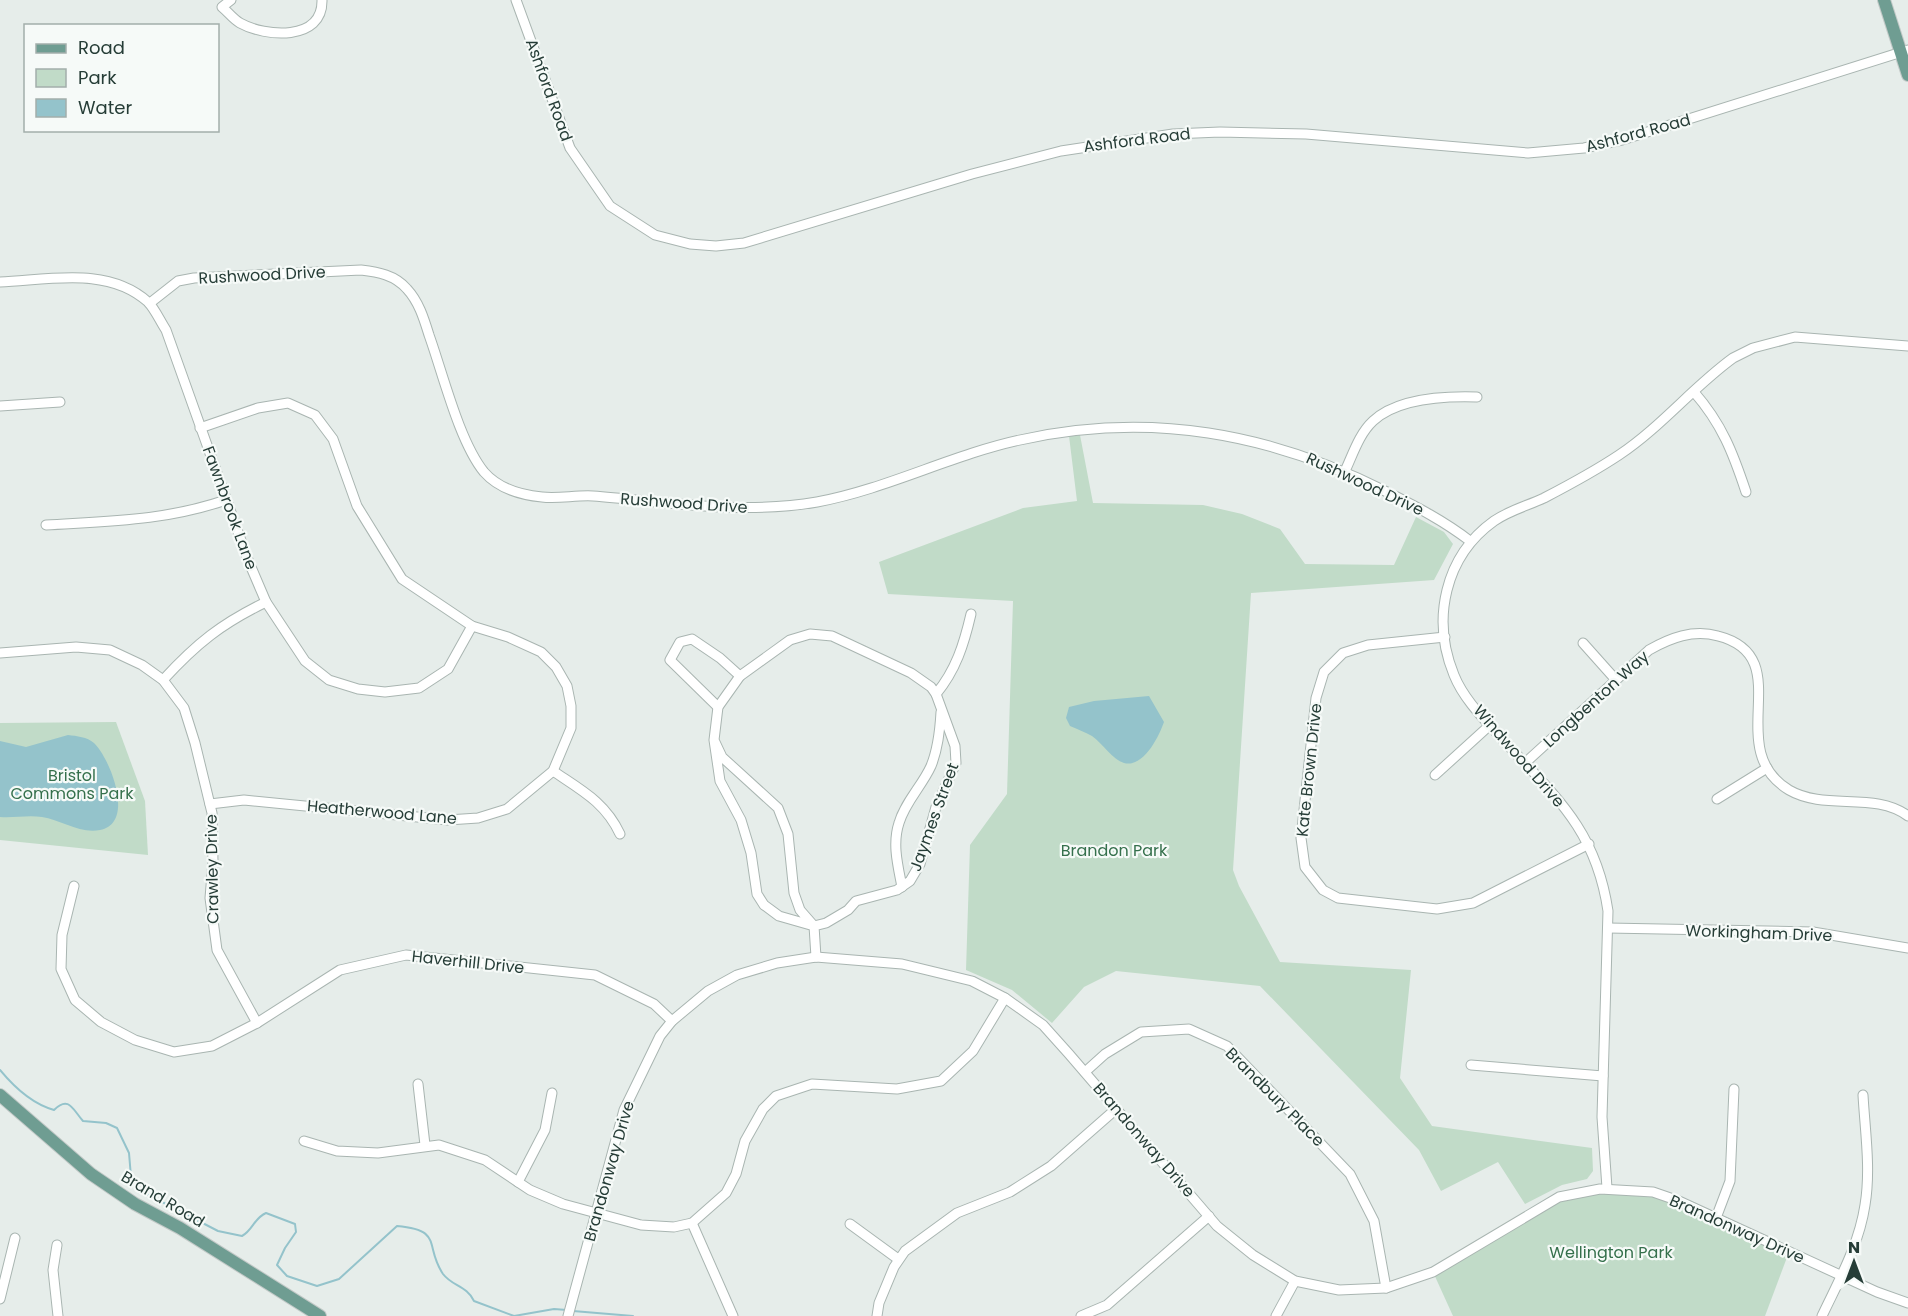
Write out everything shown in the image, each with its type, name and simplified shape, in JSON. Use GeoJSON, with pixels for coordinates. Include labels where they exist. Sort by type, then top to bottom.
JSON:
{"type":"FeatureCollection","features":[{"type":"Feature","properties":{"kind":"main road"},"geometry":{"type":"LineString","coordinates":[[1884,0],[1904,51],[1908,75]]}},
{"type":"Feature","properties":{"kind":"main road","name":"Brand Road"},"geometry":{"type":"LineString","coordinates":[[0,1095],[99,1180],[320,1316]]}},
{"type":"Feature","properties":{"kind":"street"},"geometry":{"type":"LineString","coordinates":[[214,0],[240,23],[267,32],[295,33],[308,28],[318,17],[322,0]]}},
{"type":"Feature","properties":{"kind":"street"},"geometry":{"type":"LineString","coordinates":[[222,8],[231,0]]}},
{"type":"Feature","properties":{"kind":"street","name":"Ashford Road"},"geometry":{"type":"LineString","coordinates":[[516,0],[570,148],[610,206],[655,235],[690,244],[710,246],[750,242],[972,174],[1060,151],[1173,134],[1220,132],[1306,134],[1520,153],[1584,148],[1622,140],[1904,51]]}},
{"type":"Feature","properties":{"kind":"street","name":"Rushwood Drive"},"geometry":{"type":"LineString","coordinates":[[150,303],[178,281],[194,278],[361,270],[386,274],[406,288],[420,309],[468,446],[486,474],[513,492],[545,498],[588,496],[727,509],[778,507],[862,492],[1018,440],[1056,433],[1116,427],[1179,429],[1245,438],[1283,448],[1345,471],[1437,517],[1470,541]]}},
{"type":"Feature","properties":{"kind":"street","name":"Fawnbrook Lane"},"geometry":{"type":"LineString","coordinates":[[0,282],[88,278],[122,284],[150,303],[166,330],[226,500],[266,602],[305,661],[329,680],[358,689],[385,692],[419,688],[448,669],[472,626]]}},
{"type":"Feature","properties":{"kind":"street","name":"Windwood Drive"},"geometry":{"type":"LineString","coordinates":[[1607,1188],[1602,1117],[1608,928],[1605,888],[1598,863],[1589,844],[1562,804],[1490,725],[1454,677],[1445,637],[1445,593],[1453,570],[1470,541],[1510,511],[1562,488],[1620,454],[1733,358],[1774,341],[1795,337],[1908,346]]}},
{"type":"Feature","properties":{"kind":"street"},"geometry":{"type":"LineString","coordinates":[[1694,393],[1708,408],[1729,442],[1746,492]]}},
{"type":"Feature","properties":{"kind":"street"},"geometry":{"type":"LineString","coordinates":[[1345,471],[1359,440],[1373,421],[1394,409],[1446,396],[1477,398]]}},
{"type":"Feature","properties":{"kind":"street"},"geometry":{"type":"LineString","coordinates":[[0,406],[60,402]]}},
{"type":"Feature","properties":{"kind":"street","name":"Heatherwood Lane"},"geometry":{"type":"LineString","coordinates":[[200,428],[258,408],[288,403],[315,415],[333,439],[357,506],[402,579],[472,626],[508,637],[541,652],[556,667],[567,686],[571,706],[571,728],[554,771],[507,809],[478,818],[448,820],[244,800],[210,804]]}},
{"type":"Feature","properties":{"kind":"street"},"geometry":{"type":"LineString","coordinates":[[46,525],[155,519],[194,511],[226,500]]}},
{"type":"Feature","properties":{"kind":"street"},"geometry":{"type":"LineString","coordinates":[[163,680],[196,645],[230,620],[266,602]]}},
{"type":"Feature","properties":{"kind":"street"},"geometry":{"type":"LineString","coordinates":[[936,694],[945,683],[962,651],[971,614]]}},
{"type":"Feature","properties":{"kind":"street","name":"Longbenton Way"},"geometry":{"type":"LineString","coordinates":[[1525,763],[1649,650],[1670,638],[1710,633],[1736,640],[1755,660],[1760,687],[1756,725],[1758,748],[1767,768],[1789,790],[1818,799],[1880,805],[1908,816]]}},
{"type":"Feature","properties":{"kind":"street","name":"Jaymes Street"},"geometry":{"type":"LineString","coordinates":[[718,707],[740,676],[790,640],[810,634],[832,636],[911,673],[931,687],[936,694],[955,746],[956,763],[936,807],[920,864],[910,881],[902,887],[856,901],[833,918],[814,926]]}},
{"type":"Feature","properties":{"kind":"street","name":"Kate Brown Drive"},"geometry":{"type":"LineString","coordinates":[[1445,637],[1368,645],[1343,653],[1324,672],[1316,698],[1301,838],[1305,867],[1323,890],[1338,898],[1437,909],[1473,903],[1589,844]]}},
{"type":"Feature","properties":{"kind":"street"},"geometry":{"type":"LineString","coordinates":[[740,676],[720,658],[692,639],[680,642],[670,660],[718,707],[714,740],[720,781],[741,820],[756,894],[764,905],[779,916],[814,926]]}},
{"type":"Feature","properties":{"kind":"street"},"geometry":{"type":"LineString","coordinates":[[1583,644],[1616,680]]}},
{"type":"Feature","properties":{"kind":"street","name":"Crawley Drive"},"geometry":{"type":"LineString","coordinates":[[0,653],[76,647],[110,650],[142,665],[163,680],[184,708],[210,804],[213,862],[210,898],[217,950],[257,1023]]}},
{"type":"Feature","properties":{"kind":"street","name":"Jaymes Street"},"geometry":{"type":"LineString","coordinates":[[902,887],[895,850],[898,823],[930,767],[938,741],[941,708]]}},
{"type":"Feature","properties":{"kind":"street"},"geometry":{"type":"LineString","coordinates":[[1435,774],[1490,725]]}},
{"type":"Feature","properties":{"kind":"street"},"geometry":{"type":"LineString","coordinates":[[714,740],[723,757],[778,808],[788,834],[794,893],[806,919],[814,926],[816,957]]}},
{"type":"Feature","properties":{"kind":"street"},"geometry":{"type":"LineString","coordinates":[[1717,800],[1767,768]]}},
{"type":"Feature","properties":{"kind":"street"},"geometry":{"type":"LineString","coordinates":[[554,771],[596,800],[611,815],[620,834]]}},
{"type":"Feature","properties":{"kind":"street","name":"Haverhill Drive"},"geometry":{"type":"LineString","coordinates":[[74,886],[62,935],[61,969],[75,1000],[101,1022],[135,1041],[174,1052],[212,1046],[257,1023],[340,970],[406,955],[594,975],[654,1004],[672,1021]]}},
{"type":"Feature","properties":{"kind":"street","name":"Workingham Drive"},"geometry":{"type":"LineString","coordinates":[[1608,928],[1813,932],[1908,948]]}},
{"type":"Feature","properties":{"kind":"street","name":"Brandonway Drive"},"geometry":{"type":"LineString","coordinates":[[568,1316],[624,1110],[660,1036],[672,1021],[708,991],[737,975],[777,963],[816,957],[902,964],[972,981],[1005,998],[1043,1025],[1209,1216],[1254,1255],[1295,1281],[1339,1290],[1386,1288],[1447,1264],[1559,1197],[1607,1188],[1653,1192],[1908,1303]]}},
{"type":"Feature","properties":{"kind":"street"},"geometry":{"type":"LineString","coordinates":[[304,1141],[337,1151],[378,1153],[425,1145],[439,1145],[485,1160],[518,1182],[563,1204],[641,1226],[674,1227],[692,1223],[726,1193],[736,1174],[745,1141],[763,1109],[776,1096],[812,1084],[897,1089],[941,1081],[973,1052],[1005,998]]}},
{"type":"Feature","properties":{"kind":"street","name":"Brandbury Place"},"geometry":{"type":"LineString","coordinates":[[1085,1072],[1105,1054],[1141,1032],[1189,1029],[1227,1046],[1350,1174],[1374,1221],[1386,1288]]}},
{"type":"Feature","properties":{"kind":"street"},"geometry":{"type":"LineString","coordinates":[[1471,1065],[1603,1076]]}},
{"type":"Feature","properties":{"kind":"street"},"geometry":{"type":"LineString","coordinates":[[418,1084],[425,1145]]}},
{"type":"Feature","properties":{"kind":"street"},"geometry":{"type":"LineString","coordinates":[[1716,1218],[1730,1181],[1734,1089]]}},
{"type":"Feature","properties":{"kind":"street"},"geometry":{"type":"LineString","coordinates":[[518,1182],[545,1130],[552,1093]]}},
{"type":"Feature","properties":{"kind":"street"},"geometry":{"type":"LineString","coordinates":[[1822,1316],[1854,1248],[1865,1206],[1868,1173],[1863,1095]]}},
{"type":"Feature","properties":{"kind":"street"},"geometry":{"type":"LineString","coordinates":[[878,1316],[879,1303],[898,1259],[957,1213],[1010,1192],[1051,1166],[1116,1109]]}},
{"type":"Feature","properties":{"kind":"street"},"geometry":{"type":"LineString","coordinates":[[1081,1316],[1107,1305],[1209,1216]]}},
{"type":"Feature","properties":{"kind":"street"},"geometry":{"type":"LineString","coordinates":[[692,1223],[733,1316]]}},
{"type":"Feature","properties":{"kind":"street"},"geometry":{"type":"LineString","coordinates":[[850,1224],[898,1259]]}},
{"type":"Feature","properties":{"kind":"street"},"geometry":{"type":"LineString","coordinates":[[0,1299],[15,1238]]}},
{"type":"Feature","properties":{"kind":"street"},"geometry":{"type":"LineString","coordinates":[[57,1245],[53,1270],[58,1316]]}},
{"type":"Feature","properties":{"kind":"street"},"geometry":{"type":"LineString","coordinates":[[1276,1316],[1295,1281]]}},
{"type":"Feature","properties":{"kind":"green space","name":"Brandon Park"},"geometry":{"type":"Polygon","coordinates":[[[1080,435],[1093,503],[1203,505],[1242,514],[1280,529],[1305,564],[1394,565],[1416,517],[1444,532],[1453,544],[1434,580],[1251,593],[1233,870],[1239,886],[1280,962],[1411,970],[1400,1078],[1432,1126],[1592,1148],[1593,1171],[1587,1179],[1562,1185],[1525,1204],[1498,1162],[1441,1191],[1419,1150],[1260,986],[1116,971],[1084,987],[1052,1023],[1012,990],[966,970],[970,845],[1007,794],[1013,601],[888,594],[879,562],[1023,508],[1077,501],[1069,436],[1080,435]]]}},
{"type":"Feature","properties":{"kind":"green space","name":"Bristol Commons Park"},"geometry":{"type":"Polygon","coordinates":[[[116,722],[145,801],[148,855],[0,840],[0,723],[116,722]]]}},
{"type":"Feature","properties":{"kind":"green space","name":"Wellington Park"},"geometry":{"type":"Polygon","coordinates":[[[1600,1189],[1653,1192],[1789,1252],[1765,1316],[1453,1316],[1433,1272],[1559,1197],[1600,1189]]]}},
{"type":"Feature","properties":{"kind":"water"},"geometry":{"type":"Polygon","coordinates":[[[1149,696],[1164,722],[1150,750],[1138,761],[1131,763],[1120,761],[1092,736],[1070,726],[1066,718],[1069,707],[1094,701],[1149,696]]]}},
{"type":"Feature","properties":{"kind":"water"},"geometry":{"type":"Polygon","coordinates":[[[68,735],[82,737],[94,743],[107,762],[118,804],[116,816],[111,825],[93,831],[42,817],[0,817],[0,741],[26,747],[68,735]]]}},
{"type":"Feature","properties":{"kind":"waterway"},"geometry":{"type":"LineString","coordinates":[[0,1070],[17,1089],[38,1104],[54,1110],[67,1104],[83,1121],[106,1123],[117,1128],[129,1153],[131,1177],[137,1189],[218,1231],[242,1236],[266,1213],[295,1224],[296,1232],[277,1265],[287,1276],[317,1286],[339,1279],[397,1226],[412,1228],[427,1236],[443,1274],[467,1292],[474,1301],[514,1316],[554,1309],[567,1310]]}},
{"type":"Feature","properties":{"kind":"waterway"},"geometry":{"type":"LineString","coordinates":[[573,1311],[633,1316]]}}]}
